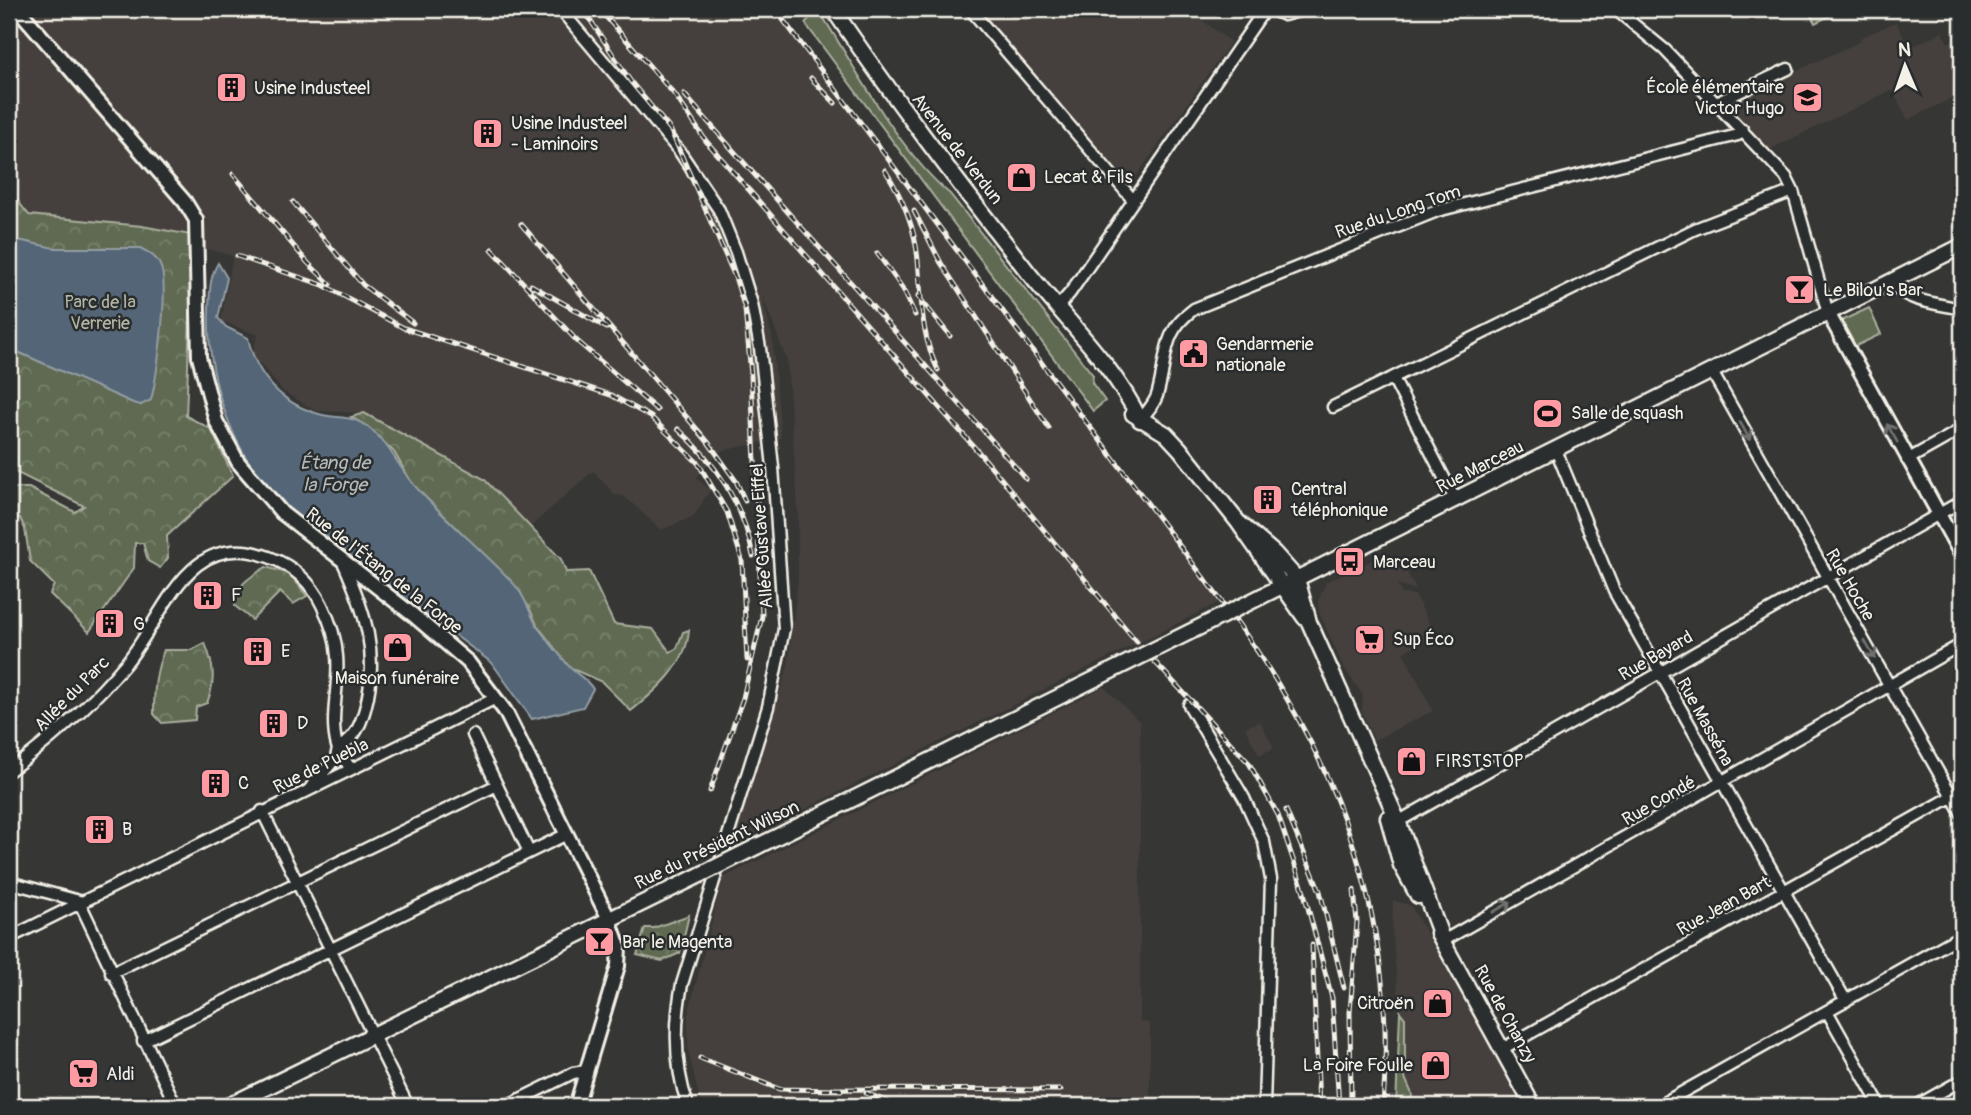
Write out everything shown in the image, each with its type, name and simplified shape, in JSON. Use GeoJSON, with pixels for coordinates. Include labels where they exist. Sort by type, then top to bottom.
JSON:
{"type":"FeatureCollection","features":[{"type":"Feature","properties":{"kind":"main road","name":"Avenue de Verdun"},"geometry":{"type":"LineString","coordinates":[[833,9],[895,100],[1057,308],[1126,408],[1140,420],[1167,434],[1238,522],[1282,587]]}},
{"type":"Feature","properties":{"kind":"main road","name":"Rue Marceau"},"geometry":{"type":"LineString","coordinates":[[1262,596],[1962,246]]}},
{"type":"Feature","properties":{"kind":"main road","name":"Avenue de Verdun"},"geometry":{"type":"LineString","coordinates":[[1238,522],[1274,553],[1297,579]]}},
{"type":"Feature","properties":{"kind":"main road","name":"Rue de Chanzy"},"geometry":{"type":"LineString","coordinates":[[1297,579],[1309,622],[1376,774],[1443,941],[1533,1106]]}},
{"type":"Feature","properties":{"kind":"main road","name":"Rue de Chanzy"},"geometry":{"type":"LineString","coordinates":[[1282,587],[1309,622]]}},
{"type":"Feature","properties":{"kind":"main road","name":"Rue du Président Wilson"},"geometry":{"type":"LineString","coordinates":[[228,1106],[1262,596]]}},
{"type":"Feature","properties":{"kind":"street","name":"Rue de l'Étang de la Forge"},"geometry":{"type":"LineString","coordinates":[[18,9],[192,212],[199,232],[199,357],[216,421],[238,462],[265,496],[343,562],[447,642],[468,662],[496,698],[567,834],[609,919],[620,957],[576,1106]]}},
{"type":"Feature","properties":{"kind":"street","name":"Allée Gustave Eiffel"},"geometry":{"type":"LineString","coordinates":[[560,9],[680,152],[719,210],[736,252],[752,304],[760,348],[773,467],[784,629],[764,720],[682,984],[677,1018],[677,1058],[688,1106]]}},
{"type":"Feature","properties":{"kind":"street"},"geometry":{"type":"LineString","coordinates":[[970,9],[1133,200]]}},
{"type":"Feature","properties":{"kind":"street"},"geometry":{"type":"LineString","coordinates":[[1057,308],[1265,9]]}},
{"type":"Feature","properties":{"kind":"street"},"geometry":{"type":"LineString","coordinates":[[1270,9],[1284,15],[1306,9]]}},
{"type":"Feature","properties":{"kind":"street"},"geometry":{"type":"LineString","coordinates":[[1615,9],[1665,50],[1786,177],[1793,191],[1828,313],[1962,556]]}},
{"type":"Feature","properties":{"kind":"street"},"geometry":{"type":"LineString","coordinates":[[1716,103],[1788,69]]}},
{"type":"Feature","properties":{"kind":"street","name":"Rue du Long Tom"},"geometry":{"type":"LineString","coordinates":[[1140,420],[1158,395],[1165,353],[1174,326],[1194,309],[1437,211],[1738,135],[1743,130]]}},
{"type":"Feature","properties":{"kind":"street"},"geometry":{"type":"LineString","coordinates":[[1333,407],[1695,229],[1793,191]]}},
{"type":"Feature","properties":{"kind":"street"},"geometry":{"type":"LineString","coordinates":[[1891,282],[1896,290],[1910,296],[1962,309]]}},
{"type":"Feature","properties":{"kind":"street","name":"Rue Hoche"},"geometry":{"type":"LineString","coordinates":[[1712,372],[1890,686],[1957,794],[1962,814]]}},
{"type":"Feature","properties":{"kind":"street"},"geometry":{"type":"LineString","coordinates":[[1393,378],[1456,501]]}},
{"type":"Feature","properties":{"kind":"street"},"geometry":{"type":"LineString","coordinates":[[1908,460],[1962,429]]}},
{"type":"Feature","properties":{"kind":"street","name":"Rue Masséna"},"geometry":{"type":"LineString","coordinates":[[1556,450],[1614,591],[1846,1001]]}},
{"type":"Feature","properties":{"kind":"street","name":"Rue Bayard"},"geometry":{"type":"LineString","coordinates":[[1394,823],[1962,500]]}},
{"type":"Feature","properties":{"kind":"street","name":"Allée du Parc"},"geometry":{"type":"LineString","coordinates":[[9,771],[64,727],[126,663],[184,575],[212,557],[243,551],[260,554],[293,569],[314,589],[322,605],[337,657],[334,716],[337,753],[347,771]]}},
{"type":"Feature","properties":{"kind":"street"},"geometry":{"type":"LineString","coordinates":[[309,789],[357,730],[367,703],[372,670],[364,612],[343,562]]}},
{"type":"Feature","properties":{"kind":"street","name":"Rue Condé"},"geometry":{"type":"LineString","coordinates":[[1443,941],[1962,644]]}},
{"type":"Feature","properties":{"kind":"street","name":"Rue de Puebla"},"geometry":{"type":"LineString","coordinates":[[9,938],[79,901],[496,698]]}},
{"type":"Feature","properties":{"kind":"street"},"geometry":{"type":"LineString","coordinates":[[1189,705],[1244,798],[1264,842],[1271,879],[1264,1106]]}},
{"type":"Feature","properties":{"kind":"street"},"geometry":{"type":"LineString","coordinates":[[473,735],[495,786],[529,852]]}},
{"type":"Feature","properties":{"kind":"street"},"geometry":{"type":"LineString","coordinates":[[111,973],[495,786]]}},
{"type":"Feature","properties":{"kind":"street","name":"Rue Jean Bart"},"geometry":{"type":"LineString","coordinates":[[1502,1049],[1957,794]]}},
{"type":"Feature","properties":{"kind":"street"},"geometry":{"type":"LineString","coordinates":[[262,811],[408,1106]]}},
{"type":"Feature","properties":{"kind":"street"},"geometry":{"type":"LineString","coordinates":[[143,1041],[567,834]]}},
{"type":"Feature","properties":{"kind":"street"},"geometry":{"type":"LineString","coordinates":[[9,882],[79,901],[176,1106]]}},
{"type":"Feature","properties":{"kind":"street"},"geometry":{"type":"LineString","coordinates":[[1658,1106],[1962,935]]}},
{"type":"Feature","properties":{"kind":"street"},"geometry":{"type":"LineString","coordinates":[[1827,1012],[1880,1106]]}},
{"type":"Feature","properties":{"kind":"street"},"geometry":{"type":"LineString","coordinates":[[506,1106],[573,1073],[586,1071]]}},
{"type":"Feature","properties":{"kind":"street"},"geometry":{"type":"LineString","coordinates":[[1916,1106],[1962,1080]]}},
{"type":"Feature","properties":{"kind":"shaded area"},"geometry":{"type":"Polygon","coordinates":[[[11,9],[772,9],[1220,602],[733,845],[788,666],[798,579],[798,506],[787,361],[761,292],[772,336],[781,438],[721,451],[696,478],[710,490],[694,516],[661,530],[624,496],[615,495],[593,471],[530,527],[484,479],[364,413],[316,411],[284,392],[252,354],[258,335],[221,321],[233,256],[193,245],[29,215],[9,190],[9,31],[21,21],[11,9]]]}},
{"type":"Feature","properties":{"kind":"shaded area"},"geometry":{"type":"Polygon","coordinates":[[[976,9],[1187,9],[1231,42],[1133,181],[1123,176],[976,9]]]}},
{"type":"Feature","properties":{"kind":"shaded area"},"geometry":{"type":"Polygon","coordinates":[[[1896,22],[1909,48],[1942,32],[1948,43],[1962,36],[1962,55],[1956,58],[1962,72],[1962,93],[1908,120],[1892,90],[1769,150],[1729,107],[1730,102],[1896,22]]]}},
{"type":"Feature","properties":{"kind":"shaded area"},"geometry":{"type":"Polygon","coordinates":[[[1399,555],[1416,590],[1397,584],[1402,594],[1415,595],[1435,635],[1403,652],[1433,711],[1374,740],[1362,711],[1363,695],[1344,668],[1319,612],[1318,601],[1326,582],[1381,556],[1384,561],[1399,555]]]}},
{"type":"Feature","properties":{"kind":"shaded area"},"geometry":{"type":"Polygon","coordinates":[[[1104,687],[1140,722],[1140,1022],[1150,1023],[1150,1106],[701,1106],[688,1049],[688,1015],[723,878],[1104,687]]]}},
{"type":"Feature","properties":{"kind":"shaded area"},"geometry":{"type":"Polygon","coordinates":[[[1260,721],[1274,748],[1259,755],[1245,728],[1260,721]]]}},
{"type":"Feature","properties":{"kind":"shaded area"},"geometry":{"type":"Polygon","coordinates":[[[1393,900],[1411,906],[1523,1106],[1411,1106],[1412,1094],[1405,1078],[1405,1018],[1400,1012],[1392,931],[1393,900]]]}},
{"type":"Feature","properties":{"kind":"green space"},"geometry":{"type":"Polygon","coordinates":[[[806,9],[818,9],[895,132],[931,176],[950,194],[1093,375],[1092,383],[1105,401],[1093,411],[805,23],[809,19],[806,9]]]}},
{"type":"Feature","properties":{"kind":"green space"},"geometry":{"type":"Polygon","coordinates":[[[1808,10],[1840,11],[1815,23],[1808,10]]]}},
{"type":"Feature","properties":{"kind":"green space","name":"Parc de la Verrerie"},"geometry":{"type":"Polygon","coordinates":[[[9,190],[29,215],[142,226],[191,235],[193,245],[186,416],[211,429],[233,476],[167,536],[168,558],[160,568],[148,561],[143,543],[135,543],[134,568],[89,632],[50,594],[54,585],[30,561],[25,529],[20,518],[9,516],[9,488],[29,488],[75,512],[84,506],[9,469],[9,348],[141,405],[140,248],[57,249],[24,244],[9,238],[9,190]]]}},
{"type":"Feature","properties":{"kind":"green space"},"geometry":{"type":"Polygon","coordinates":[[[1869,308],[1881,334],[1854,347],[1841,321],[1869,308]]]}},
{"type":"Feature","properties":{"kind":"green space"},"geometry":{"type":"Polygon","coordinates":[[[364,413],[484,479],[561,559],[566,572],[589,571],[614,624],[653,629],[670,652],[677,648],[683,632],[689,630],[683,654],[669,676],[631,711],[602,682],[570,668],[537,625],[529,607],[484,555],[413,485],[394,452],[368,427],[351,417],[364,413]]]}},
{"type":"Feature","properties":{"kind":"green space"},"geometry":{"type":"Polygon","coordinates":[[[266,567],[290,574],[307,596],[293,604],[280,592],[252,620],[235,606],[236,599],[244,582],[266,567]]]}},
{"type":"Feature","properties":{"kind":"green space"},"geometry":{"type":"Polygon","coordinates":[[[205,643],[213,673],[207,703],[196,707],[195,720],[162,723],[154,714],[154,705],[157,674],[164,650],[192,650],[205,643]]]}},
{"type":"Feature","properties":{"kind":"green space"},"geometry":{"type":"Polygon","coordinates":[[[689,915],[680,953],[662,961],[637,955],[645,928],[654,928],[689,915]]]}},
{"type":"Feature","properties":{"kind":"green space"},"geometry":{"type":"Polygon","coordinates":[[[1400,1012],[1405,1018],[1405,1078],[1412,1094],[1411,1106],[1396,1106],[1400,1012]]]}},
{"type":"Feature","properties":{"kind":"water"},"geometry":{"type":"Polygon","coordinates":[[[9,238],[54,248],[140,248],[156,259],[163,275],[164,291],[159,352],[151,400],[141,405],[133,403],[9,348],[9,238]]]}},
{"type":"Feature","properties":{"kind":"water","name":"Étang de la Forge"},"geometry":{"type":"Polygon","coordinates":[[[218,263],[227,278],[218,318],[226,327],[248,338],[257,365],[264,376],[282,396],[293,403],[325,415],[359,422],[380,438],[415,486],[518,588],[540,631],[570,667],[593,689],[583,707],[532,719],[492,663],[287,509],[268,489],[238,443],[218,391],[212,364],[209,336],[210,291],[218,263]]]}},
{"type":"Feature","properties":{"kind":"railway"},"geometry":{"type":"LineString","coordinates":[[583,9],[631,82],[670,129],[735,277],[745,309],[751,375],[762,616],[743,698],[710,791]]}},
{"type":"Feature","properties":{"kind":"railway"},"geometry":{"type":"LineString","coordinates":[[599,9],[675,95],[706,141],[989,464],[1137,642]]}},
{"type":"Feature","properties":{"kind":"railway"},"geometry":{"type":"LineString","coordinates":[[775,9],[1234,618],[1272,674],[1305,731],[1332,789],[1354,848],[1371,910],[1381,973],[1385,1039],[1383,1106]]}},
{"type":"Feature","properties":{"kind":"railway"},"geometry":{"type":"LineString","coordinates":[[811,78],[835,103]]}},
{"type":"Feature","properties":{"kind":"railway"},"geometry":{"type":"LineString","coordinates":[[684,94],[1026,479]]}},
{"type":"Feature","properties":{"kind":"railway"},"geometry":{"type":"LineString","coordinates":[[885,170],[903,202],[911,224],[918,260],[925,330],[938,370]]}},
{"type":"Feature","properties":{"kind":"railway"},"geometry":{"type":"LineString","coordinates":[[233,174],[308,263],[330,284]]}},
{"type":"Feature","properties":{"kind":"railway"},"geometry":{"type":"LineString","coordinates":[[293,202],[363,285],[413,323]]}},
{"type":"Feature","properties":{"kind":"railway"},"geometry":{"type":"LineString","coordinates":[[914,211],[941,263],[1049,428]]}},
{"type":"Feature","properties":{"kind":"railway"},"geometry":{"type":"LineString","coordinates":[[521,224],[708,442],[736,481],[745,501]]}},
{"type":"Feature","properties":{"kind":"railway"},"geometry":{"type":"LineString","coordinates":[[492,249],[577,341],[657,410]]}},
{"type":"Feature","properties":{"kind":"railway"},"geometry":{"type":"LineString","coordinates":[[877,253],[903,289],[915,315]]}},
{"type":"Feature","properties":{"kind":"railway"},"geometry":{"type":"LineString","coordinates":[[237,256],[323,285],[404,328],[611,395],[651,417],[698,463],[727,512],[742,560],[747,660]]}},
{"type":"Feature","properties":{"kind":"railway"},"geometry":{"type":"LineString","coordinates":[[531,285],[607,328]]}},
{"type":"Feature","properties":{"kind":"railway"},"geometry":{"type":"LineString","coordinates":[[918,296],[950,336]]}},
{"type":"Feature","properties":{"kind":"railway"},"geometry":{"type":"LineString","coordinates":[[678,429],[704,456],[726,486],[743,520],[753,556]]}},
{"type":"Feature","properties":{"kind":"railway"},"geometry":{"type":"LineString","coordinates":[[1154,661],[1249,763],[1278,815],[1303,889],[1332,998],[1339,1106]]}},
{"type":"Feature","properties":{"kind":"railway"},"geometry":{"type":"LineString","coordinates":[[1286,810],[1320,891],[1344,988]]}},
{"type":"Feature","properties":{"kind":"railway"},"geometry":{"type":"LineString","coordinates":[[1351,1106],[1350,1012],[1357,922],[1354,890]]}},
{"type":"Feature","properties":{"kind":"railway"},"geometry":{"type":"LineString","coordinates":[[1312,945],[1319,1106]]}},
{"type":"Feature","properties":{"kind":"railway"},"geometry":{"type":"LineString","coordinates":[[700,1058],[779,1089],[842,1090]]}},
{"type":"Feature","properties":{"kind":"railway"},"geometry":{"type":"LineString","coordinates":[[833,1089],[1061,1090]]}},
{"type":"Feature","properties":{"kind":"railway"},"geometry":{"type":"LineString","coordinates":[[866,1093],[898,1106]]}},
{"type":"Feature","properties":{"kind":"place","name":"Usine Industeel"},"geometry":{"type":"Point","coordinates":[231,88]}},
{"type":"Feature","properties":{"kind":"place","name":"École élémentaire Victor Hugo"},"geometry":{"type":"Point","coordinates":[1807,97]}},
{"type":"Feature","properties":{"kind":"place","name":"Usine Industeel - Laminoirs"},"geometry":{"type":"Point","coordinates":[488,133]}},
{"type":"Feature","properties":{"kind":"place","name":"Lecat & Fils"},"geometry":{"type":"Point","coordinates":[1021,177]}},
{"type":"Feature","properties":{"kind":"place","name":"Le Bilou's Bar"},"geometry":{"type":"Point","coordinates":[1800,290]}},
{"type":"Feature","properties":{"kind":"place","name":"Gendarmerie nationale"},"geometry":{"type":"Point","coordinates":[1193,354]}},
{"type":"Feature","properties":{"kind":"place","name":"Salle de squash"},"geometry":{"type":"Point","coordinates":[1548,413]}},
{"type":"Feature","properties":{"kind":"place","name":"Central téléphonique"},"geometry":{"type":"Point","coordinates":[1268,499]}},
{"type":"Feature","properties":{"kind":"place","name":"Marceau"},"geometry":{"type":"Point","coordinates":[1350,562]}},
{"type":"Feature","properties":{"kind":"place","name":"F"},"geometry":{"type":"Point","coordinates":[208,595]}},
{"type":"Feature","properties":{"kind":"place","name":"G"},"geometry":{"type":"Point","coordinates":[110,624]}},
{"type":"Feature","properties":{"kind":"place","name":"Sup Éco"},"geometry":{"type":"Point","coordinates":[1370,639]}},
{"type":"Feature","properties":{"kind":"place","name":"Maison funéraire"},"geometry":{"type":"Point","coordinates":[397,647]}},
{"type":"Feature","properties":{"kind":"place","name":"E"},"geometry":{"type":"Point","coordinates":[258,651]}},
{"type":"Feature","properties":{"kind":"place","name":"D"},"geometry":{"type":"Point","coordinates":[274,723]}},
{"type":"Feature","properties":{"kind":"place","name":"FIRSTSTOP"},"geometry":{"type":"Point","coordinates":[1412,761]}},
{"type":"Feature","properties":{"kind":"place","name":"C"},"geometry":{"type":"Point","coordinates":[215,783]}},
{"type":"Feature","properties":{"kind":"place","name":"B"},"geometry":{"type":"Point","coordinates":[99,829]}},
{"type":"Feature","properties":{"kind":"place","name":"Bar le Magenta"},"geometry":{"type":"Point","coordinates":[599,942]}},
{"type":"Feature","properties":{"kind":"place","name":"Citroën"},"geometry":{"type":"Point","coordinates":[1437,1003]}},
{"type":"Feature","properties":{"kind":"place","name":"La Foire Foulle"},"geometry":{"type":"Point","coordinates":[1436,1065]}},
{"type":"Feature","properties":{"kind":"place","name":"Aldi"},"geometry":{"type":"Point","coordinates":[83,1074]}}]}
